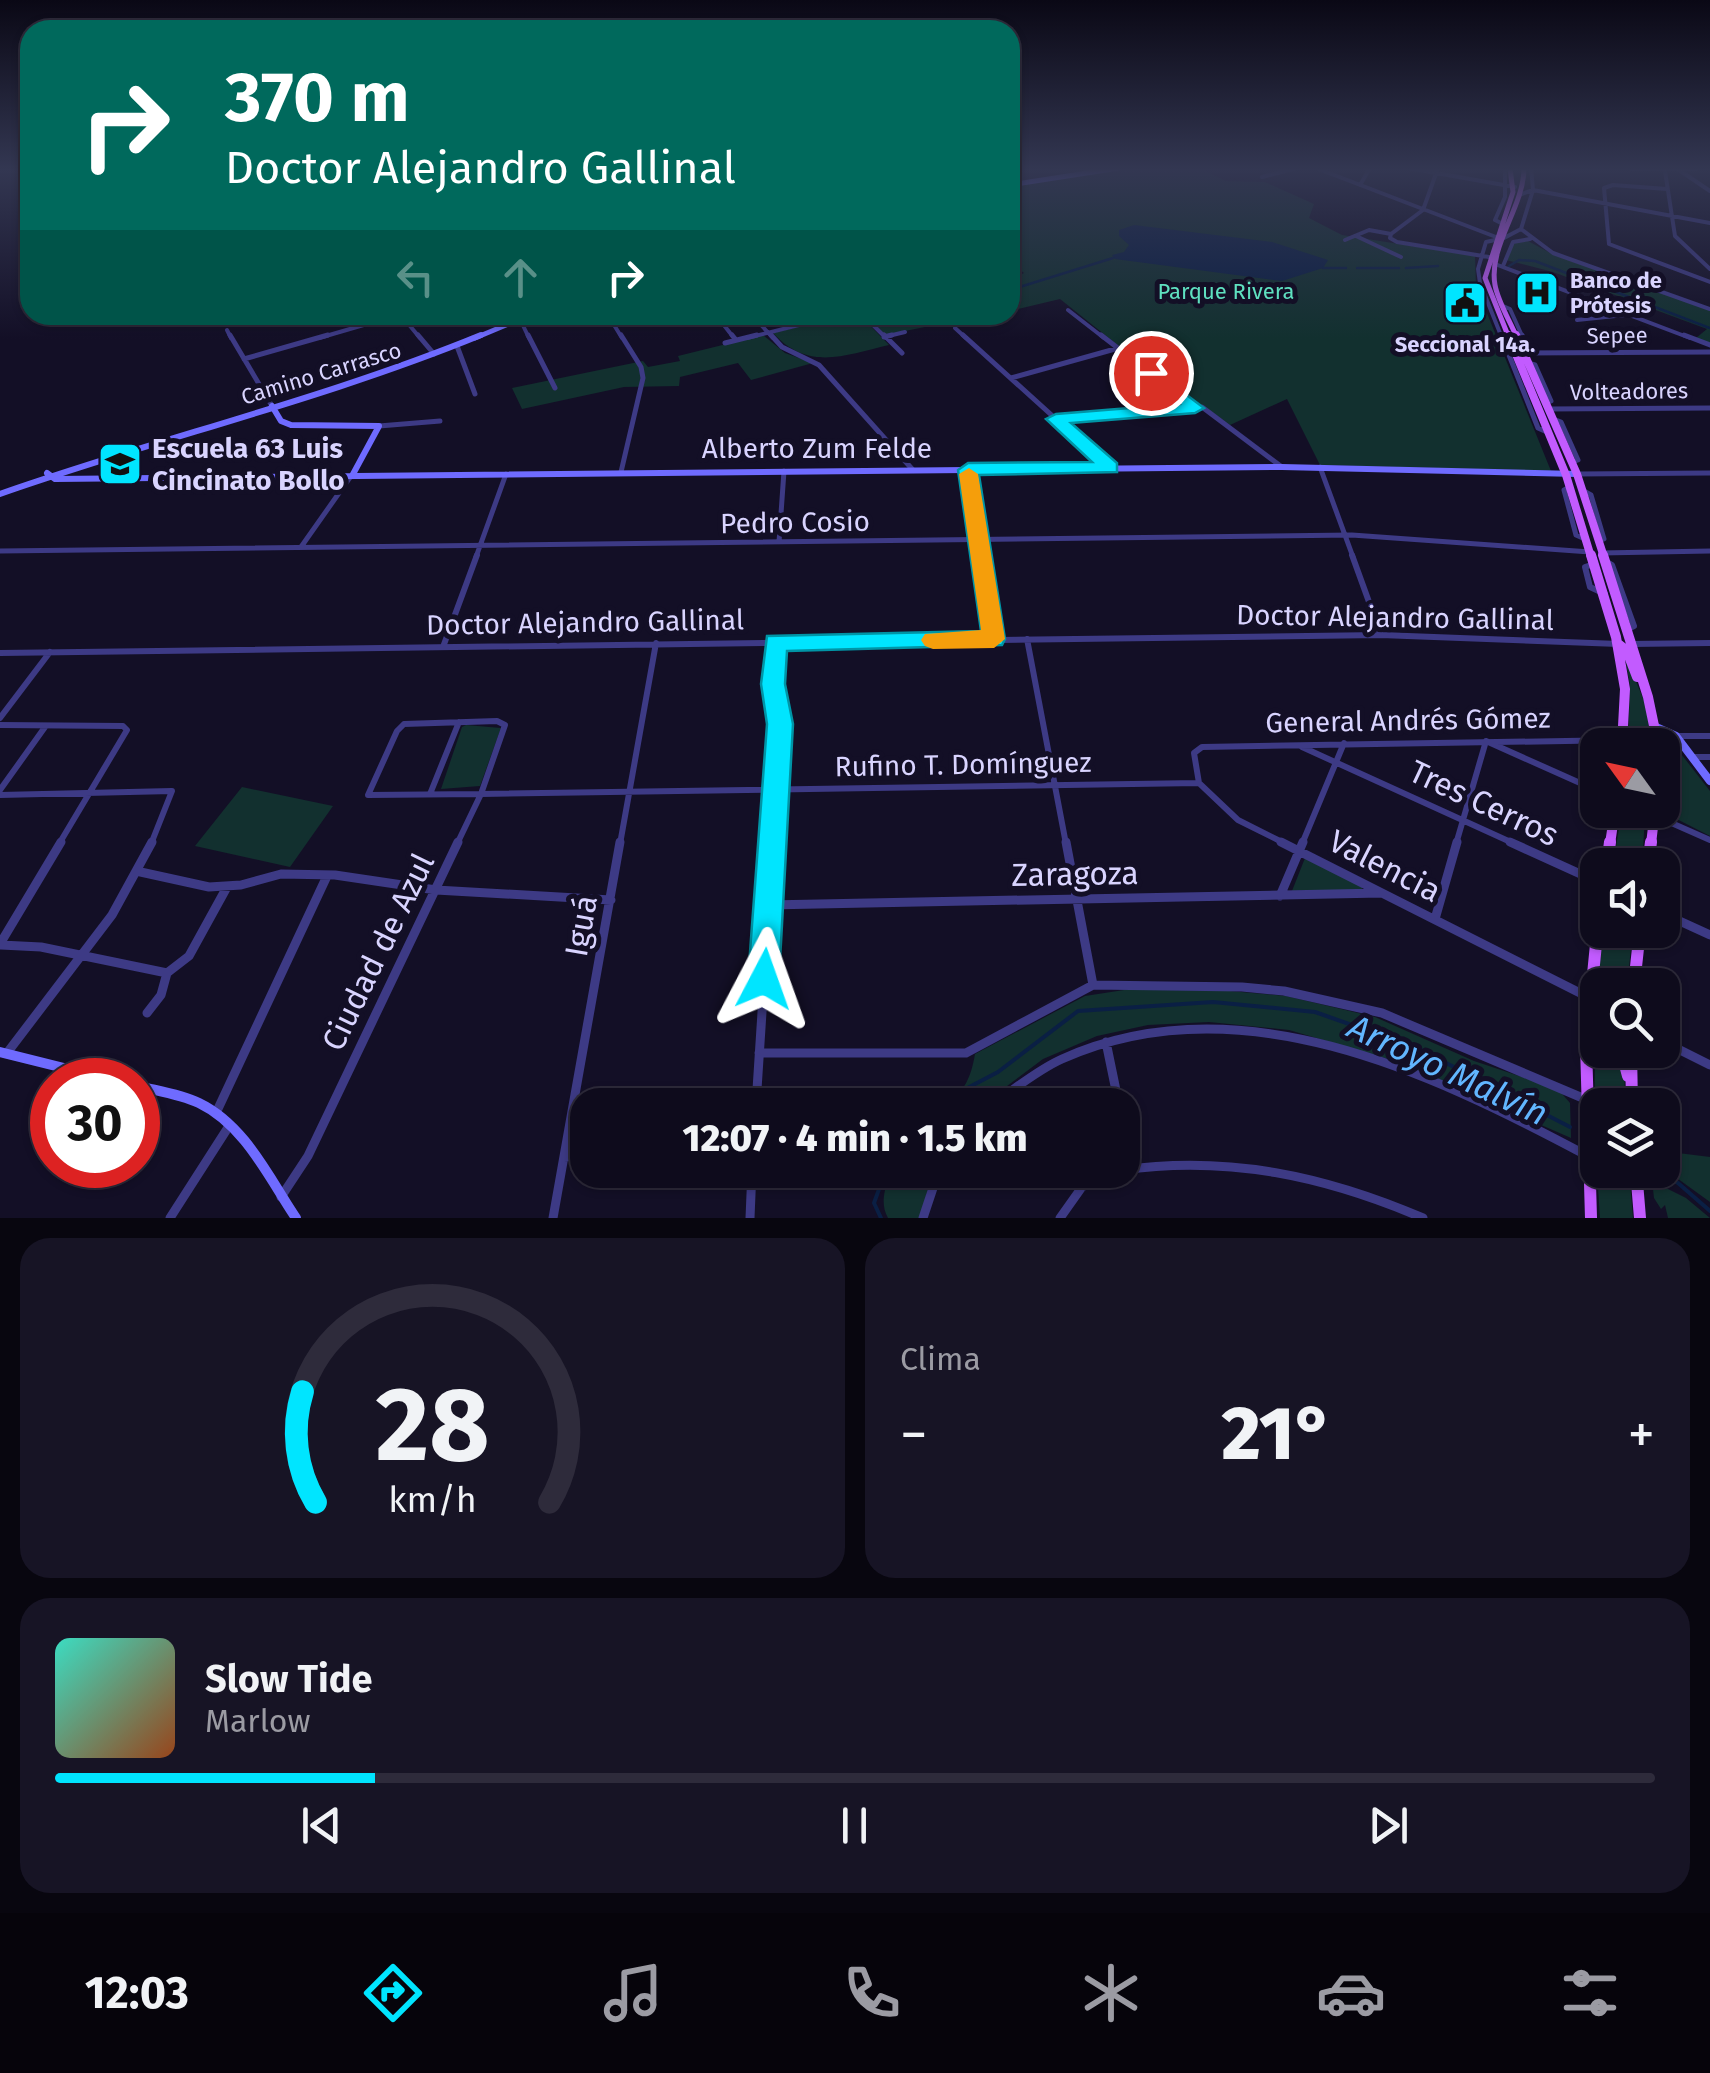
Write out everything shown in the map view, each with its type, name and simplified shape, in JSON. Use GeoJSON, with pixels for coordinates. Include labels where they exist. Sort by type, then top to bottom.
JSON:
{"type":"FeatureCollection","features":[{"type":"Feature","properties":{"kind":"main road"},"geometry":{"type":"LineString","coordinates":[[1498,225],[1495,240],[1499,265],[1494,278],[1577,474],[1597,541],[1604,598],[1618,644],[1625,689],[1623,728]]}},
{"type":"Feature","properties":{"kind":"main road"},"geometry":{"type":"LineString","coordinates":[[1500,225],[1485,256],[1486,278],[1498,319],[1566,475],[1586,540],[1616,596],[1656,727]]}},
{"type":"Feature","properties":{"kind":"main road"},"geometry":{"type":"LineString","coordinates":[[1604,598],[1616,616],[1622,638],[1632,644]]}},
{"type":"Feature","properties":{"kind":"main road"},"geometry":{"type":"LineString","coordinates":[[1618,644],[1627,651],[1648,696]]}},
{"type":"Feature","properties":{"kind":"main road"},"geometry":{"type":"LineString","coordinates":[[1627,1068],[1631,1083]]}},
{"type":"Feature","properties":{"kind":"main road"},"geometry":{"type":"LineString","coordinates":[[1631,1068],[1631,1088]]}},
{"type":"Feature","properties":{"kind":"main road"},"geometry":{"type":"LineString","coordinates":[[1590,1188],[1591,1218]]}},
{"type":"Feature","properties":{"kind":"main road"},"geometry":{"type":"LineString","coordinates":[[1638,1188],[1640,1218]]}},
{"type":"Feature","properties":{"kind":"street"},"geometry":{"type":"LineString","coordinates":[[1391,234],[1403,225]]}},
{"type":"Feature","properties":{"kind":"street"},"geometry":{"type":"LineString","coordinates":[[1460,225],[1495,240],[1518,231],[1520,225]]}},
{"type":"Feature","properties":{"kind":"street"},"geometry":{"type":"LineString","coordinates":[[1607,225],[1610,246],[1710,282]]}},
{"type":"Feature","properties":{"kind":"street"},"geometry":{"type":"LineString","coordinates":[[1673,225],[1677,238],[1707,261],[1710,269]]}},
{"type":"Feature","properties":{"kind":"street"},"geometry":{"type":"LineString","coordinates":[[1346,240],[1374,230],[1391,234]]}},
{"type":"Feature","properties":{"kind":"street"},"geometry":{"type":"LineString","coordinates":[[1518,231],[1554,253],[1710,309]]}},
{"type":"Feature","properties":{"kind":"street"},"geometry":{"type":"LineString","coordinates":[[1391,234],[1390,238],[1397,242],[1485,256]]}},
{"type":"Feature","properties":{"kind":"street"},"geometry":{"type":"LineString","coordinates":[[1355,236],[1401,257]]}},
{"type":"Feature","properties":{"kind":"street"},"geometry":{"type":"LineString","coordinates":[[1530,238],[1512,242],[1499,265],[1710,349]]}},
{"type":"Feature","properties":{"kind":"street"},"geometry":{"type":"LineString","coordinates":[[1068,310],[1115,349],[1282,466]]}},
{"type":"Feature","properties":{"kind":"street"},"geometry":{"type":"LineString","coordinates":[[1577,320],[1631,315]]}},
{"type":"Feature","properties":{"kind":"street"},"geometry":{"type":"LineString","coordinates":[[1498,319],[1538,428],[1548,433]]}},
{"type":"Feature","properties":{"kind":"street"},"geometry":{"type":"LineString","coordinates":[[244,358],[363,325]]}},
{"type":"Feature","properties":{"kind":"street"},"geometry":{"type":"LineString","coordinates":[[408,325],[435,355]]}},
{"type":"Feature","properties":{"kind":"street","name":"Camino Carrasco"},"geometry":{"type":"LineString","coordinates":[[0,493],[47,474],[435,355],[503,325]]}},
{"type":"Feature","properties":{"kind":"street"},"geometry":{"type":"LineString","coordinates":[[524,325],[554,388]]}},
{"type":"Feature","properties":{"kind":"street"},"geometry":{"type":"LineString","coordinates":[[614,325],[641,370],[621,472]]}},
{"type":"Feature","properties":{"kind":"street"},"geometry":{"type":"LineString","coordinates":[[724,325],[736,340]]}},
{"type":"Feature","properties":{"kind":"street"},"geometry":{"type":"LineString","coordinates":[[761,325],[784,348],[819,365],[913,470]]}},
{"type":"Feature","properties":{"kind":"street"},"geometry":{"type":"LineString","coordinates":[[725,343],[799,325]]}},
{"type":"Feature","properties":{"kind":"street"},"geometry":{"type":"LineString","coordinates":[[873,325],[902,354]]}},
{"type":"Feature","properties":{"kind":"street"},"geometry":{"type":"LineString","coordinates":[[954,328],[1110,468]]}},
{"type":"Feature","properties":{"kind":"street"},"geometry":{"type":"LineString","coordinates":[[227,330],[281,421],[291,426],[440,422]]}},
{"type":"Feature","properties":{"kind":"street"},"geometry":{"type":"LineString","coordinates":[[884,337],[904,332]]}},
{"type":"Feature","properties":{"kind":"street"},"geometry":{"type":"LineString","coordinates":[[457,346],[474,394]]}},
{"type":"Feature","properties":{"kind":"street"},"geometry":{"type":"LineString","coordinates":[[1010,378],[1115,349]]}},
{"type":"Feature","properties":{"kind":"street","name":"Sepee"},"geometry":{"type":"LineString","coordinates":[[1523,350],[1710,349]]}},
{"type":"Feature","properties":{"kind":"street","name":"Volteadores"},"geometry":{"type":"LineString","coordinates":[[1547,406],[1710,408]]}},
{"type":"Feature","properties":{"kind":"street"},"geometry":{"type":"LineString","coordinates":[[1056,419],[1198,408]]}},
{"type":"Feature","properties":{"kind":"street"},"geometry":{"type":"LineString","coordinates":[[300,548],[344,481],[352,476],[379,426]]}},
{"type":"Feature","properties":{"kind":"street","name":"Alberto Zum Felde"},"geometry":{"type":"LineString","coordinates":[[47,474],[55,480],[678,468],[784,471],[1282,466],[1566,475],[1710,473]]}},
{"type":"Feature","properties":{"kind":"street"},"geometry":{"type":"LineString","coordinates":[[1320,467],[1381,635]]}},
{"type":"Feature","properties":{"kind":"street"},"geometry":{"type":"LineString","coordinates":[[968,470],[994,639]]}},
{"type":"Feature","properties":{"kind":"street"},"geometry":{"type":"LineString","coordinates":[[779,542],[784,471]]}},
{"type":"Feature","properties":{"kind":"street"},"geometry":{"type":"LineString","coordinates":[[443,647],[506,474]]}},
{"type":"Feature","properties":{"kind":"street","name":"Pedro Cosio"},"geometry":{"type":"LineString","coordinates":[[0,551],[1345,536],[1597,557],[1710,551]]}},
{"type":"Feature","properties":{"kind":"street"},"geometry":{"type":"LineString","coordinates":[[1597,557],[1612,564],[1634,626],[1626,629]]}},
{"type":"Feature","properties":{"kind":"street"},"geometry":{"type":"LineString","coordinates":[[1604,598],[1616,596]]}},
{"type":"Feature","properties":{"kind":"street","name":"Doctor Alejandro Gallinal"},"geometry":{"type":"LineString","coordinates":[[0,652],[1381,635],[1618,644],[1710,643]]}},
{"type":"Feature","properties":{"kind":"street"},"geometry":{"type":"LineString","coordinates":[[1027,638],[1093,985]]}},
{"type":"Feature","properties":{"kind":"street"},"geometry":{"type":"LineString","coordinates":[[757,1088],[780,724],[773,684],[776,642]]}},
{"type":"Feature","properties":{"kind":"street","name":"Iguá"},"geometry":{"type":"LineString","coordinates":[[553,1218],[656,643]]}},
{"type":"Feature","properties":{"kind":"street"},"geometry":{"type":"LineString","coordinates":[[50,652],[0,722],[46,727],[127,727],[0,944],[41,947],[167,973]]}},
{"type":"Feature","properties":{"kind":"street"},"geometry":{"type":"LineString","coordinates":[[430,794],[459,722]]}},
{"type":"Feature","properties":{"kind":"street","name":"Rufino T. Domínguez"},"geometry":{"type":"LineString","coordinates":[[459,722],[400,726],[368,795],[1198,783]]}},
{"type":"Feature","properties":{"kind":"street","name":"Ciudad de Azul"},"geometry":{"type":"LineString","coordinates":[[281,1197],[308,1156],[436,890],[480,794],[504,723],[459,722]]}},
{"type":"Feature","properties":{"kind":"street"},"geometry":{"type":"LineString","coordinates":[[0,792],[46,727]]}},
{"type":"Feature","properties":{"kind":"street"},"geometry":{"type":"LineString","coordinates":[[1680,736],[1710,736]]}},
{"type":"Feature","properties":{"kind":"street"},"geometry":{"type":"LineString","coordinates":[[1434,919],[1486,741],[1580,783]]}},
{"type":"Feature","properties":{"kind":"street"},"geometry":{"type":"LineString","coordinates":[[1680,741],[1710,782]]}},
{"type":"Feature","properties":{"kind":"street","name":"General Andrés Gómez"},"geometry":{"type":"LineString","coordinates":[[1198,783],[1196,749],[1296,744],[1580,742]]}},
{"type":"Feature","properties":{"kind":"street","name":"Tres Cerros"},"geometry":{"type":"LineString","coordinates":[[1296,744],[1580,874]]}},
{"type":"Feature","properties":{"kind":"street"},"geometry":{"type":"LineString","coordinates":[[1280,896],[1344,744]]}},
{"type":"Feature","properties":{"kind":"street"},"geometry":{"type":"LineString","coordinates":[[1692,757],[1710,756]]}},
{"type":"Feature","properties":{"kind":"street","name":"Valencia"},"geometry":{"type":"LineString","coordinates":[[1198,783],[1238,820],[1580,992]]}},
{"type":"Feature","properties":{"kind":"street"},"geometry":{"type":"LineString","coordinates":[[0,792],[172,791],[136,871],[84,956],[3,1053],[30,1060]]}},
{"type":"Feature","properties":{"kind":"street"},"geometry":{"type":"LineString","coordinates":[[1680,826],[1710,840]]}},
{"type":"Feature","properties":{"kind":"street"},"geometry":{"type":"LineString","coordinates":[[136,871],[208,887],[281,874],[327,875],[436,890],[611,900]]}},
{"type":"Feature","properties":{"kind":"street"},"geometry":{"type":"LineString","coordinates":[[216,1114],[327,875]]}},
{"type":"Feature","properties":{"kind":"street"},"geometry":{"type":"LineString","coordinates":[[147,1013],[160,995],[167,973],[189,956],[226,886]]}},
{"type":"Feature","properties":{"kind":"street","name":"Zaragoza"},"geometry":{"type":"LineString","coordinates":[[768,905],[1382,892]]}},
{"type":"Feature","properties":{"kind":"street"},"geometry":{"type":"LineString","coordinates":[[1680,921],[1710,934]]}},
{"type":"Feature","properties":{"kind":"street"},"geometry":{"type":"LineString","coordinates":[[759,1053],[966,1053],[1093,985],[1284,991],[1382,1013],[1580,1096]]}},
{"type":"Feature","properties":{"kind":"street"},"geometry":{"type":"LineString","coordinates":[[1014,1088],[1041,1068],[1133,1034],[1189,1028],[1256,1031],[1307,1039],[1426,1077],[1580,1152]]}},
{"type":"Feature","properties":{"kind":"street"},"geometry":{"type":"LineString","coordinates":[[1106,1042],[1115,1088]]}},
{"type":"Feature","properties":{"kind":"street"},"geometry":{"type":"LineString","coordinates":[[1680,1050],[1710,1065]]}},
{"type":"Feature","properties":{"kind":"street"},"geometry":{"type":"LineString","coordinates":[[160,1092],[192,1100],[230,1126],[296,1218]]}},
{"type":"Feature","properties":{"kind":"street"},"geometry":{"type":"LineString","coordinates":[[170,1218],[230,1126]]}},
{"type":"Feature","properties":{"kind":"street"},"geometry":{"type":"LineString","coordinates":[[564,1157],[570,1157]]}},
{"type":"Feature","properties":{"kind":"street"},"geometry":{"type":"LineString","coordinates":[[1140,1168],[1201,1164],[1279,1172],[1354,1190],[1423,1218]]}},
{"type":"Feature","properties":{"kind":"street"},"geometry":{"type":"LineString","coordinates":[[750,1218],[751,1188]]}},
{"type":"Feature","properties":{"kind":"street"},"geometry":{"type":"LineString","coordinates":[[923,1218],[934,1188]]}},
{"type":"Feature","properties":{"kind":"street"},"geometry":{"type":"LineString","coordinates":[[1060,1218],[1081,1188]]}},
{"type":"Feature","properties":{"kind":"green space","name":"Parque Rivera"},"geometry":{"type":"Polygon","coordinates":[[[1020,225],[1322,225],[1342,235],[1475,256],[1476,286],[1551,471],[1320,465],[1287,399],[1230,425],[1204,406],[1195,407],[1060,299],[1020,309],[1020,275],[1024,273],[1020,270],[1020,225]]]}},
{"type":"Feature","properties":{"kind":"green space"},"geometry":{"type":"Polygon","coordinates":[[[1515,241],[1528,241],[1554,255],[1710,310],[1710,343],[1696,338],[1707,329],[1553,272],[1506,260],[1515,241]]]}},
{"type":"Feature","properties":{"kind":"green space"},"geometry":{"type":"Polygon","coordinates":[[[806,325],[870,325],[889,345],[842,356],[814,357],[800,353],[773,333],[806,325]]]}},
{"type":"Feature","properties":{"kind":"green space"},"geometry":{"type":"Polygon","coordinates":[[[876,325],[935,325],[885,335],[876,325]]]}},
{"type":"Feature","properties":{"kind":"green space"},"geometry":{"type":"Polygon","coordinates":[[[763,335],[785,353],[813,363],[751,380],[738,363],[680,377],[679,386],[624,387],[522,409],[512,388],[643,361],[648,367],[680,361],[678,356],[763,335]]]}},
{"type":"Feature","properties":{"kind":"green space"},"geometry":{"type":"Polygon","coordinates":[[[1624,653],[1645,703],[1649,728],[1629,728],[1630,685],[1624,653]]]}},
{"type":"Feature","properties":{"kind":"green space"},"geometry":{"type":"Polygon","coordinates":[[[462,727],[501,728],[480,786],[441,789],[462,727]]]}},
{"type":"Feature","properties":{"kind":"green space"},"geometry":{"type":"Polygon","coordinates":[[[1680,753],[1710,791],[1710,836],[1680,821],[1680,753]]]}},
{"type":"Feature","properties":{"kind":"green space"},"geometry":{"type":"Polygon","coordinates":[[[242,787],[333,806],[290,867],[195,846],[242,787]]]}},
{"type":"Feature","properties":{"kind":"green space"},"geometry":{"type":"Polygon","coordinates":[[[1619,828],[1644,828],[1643,848],[1616,848],[1619,828]]]}},
{"type":"Feature","properties":{"kind":"green space"},"geometry":{"type":"Polygon","coordinates":[[[1305,858],[1362,887],[1362,890],[1292,891],[1305,858]]]}},
{"type":"Feature","properties":{"kind":"green space"},"geometry":{"type":"Polygon","coordinates":[[[1601,948],[1631,948],[1629,968],[1600,968],[1601,948]]]}},
{"type":"Feature","properties":{"kind":"green space"},"geometry":{"type":"Polygon","coordinates":[[[1207,989],[1286,996],[1375,1017],[1474,1061],[1558,1089],[1570,1103],[1571,1138],[1395,1061],[1289,1030],[1209,1022],[1148,1025],[1097,1036],[1043,1059],[1005,1088],[962,1088],[975,1054],[1085,996],[1124,990],[1207,989]]]}},
{"type":"Feature","properties":{"kind":"green space"},"geometry":{"type":"Polygon","coordinates":[[[1595,1068],[1624,1068],[1625,1088],[1595,1088],[1595,1068]]]}},
{"type":"Feature","properties":{"kind":"green space"},"geometry":{"type":"Polygon","coordinates":[[[1680,1153],[1710,1157],[1710,1202],[1680,1180],[1680,1153]]]}},
{"type":"Feature","properties":{"kind":"green space"},"geometry":{"type":"Polygon","coordinates":[[[885,1188],[928,1188],[920,1218],[888,1218],[885,1188]]]}},
{"type":"Feature","properties":{"kind":"green space"},"geometry":{"type":"Polygon","coordinates":[[[1599,1188],[1630,1188],[1633,1218],[1600,1218],[1599,1188]]]}},
{"type":"Feature","properties":{"kind":"green space"},"geometry":{"type":"Polygon","coordinates":[[[1653,1188],[1666,1188],[1686,1198],[1710,1218],[1668,1218],[1665,1205],[1661,1209],[1653,1188]]]}},
{"type":"Feature","properties":{"kind":"water"},"geometry":{"type":"Polygon","coordinates":[[[1134,225],[1272,242],[1328,260],[1323,268],[1282,281],[1115,259],[1112,255],[1124,252],[1129,245],[1119,236],[1119,230],[1134,225]]]}},
{"type":"Feature","properties":{"kind":"waterway"},"geometry":{"type":"LineString","coordinates":[[1020,287],[1113,258]]}},
{"type":"Feature","properties":{"kind":"waterway"},"geometry":{"type":"LineString","coordinates":[[1509,266],[1519,260],[1535,261],[1710,328]]}},
{"type":"Feature","properties":{"kind":"waterway"},"geometry":{"type":"LineString","coordinates":[[1406,268],[1438,266]]}},
{"type":"Feature","properties":{"kind":"waterway"},"geometry":{"type":"LineString","coordinates":[[1323,268],[1346,268]]}},
{"type":"Feature","properties":{"kind":"waterway"},"geometry":{"type":"LineString","coordinates":[[1357,268],[1399,268]]}},
{"type":"Feature","properties":{"kind":"waterway","name":"Arroyo Malvín"},"geometry":{"type":"LineString","coordinates":[[967,1088],[998,1072],[1078,1011],[1213,1002],[1315,1012],[1417,1048],[1570,1127]]}},
{"type":"Feature","properties":{"kind":"waterway","name":"Arroyo Malvín"},"geometry":{"type":"LineString","coordinates":[[1680,1185],[1710,1211]]}},
{"type":"Feature","properties":{"kind":"waterway","name":"Arroyo Malvín"},"geometry":{"type":"LineString","coordinates":[[879,1188],[874,1203],[881,1218]]}},
{"type":"Feature","properties":{"kind":"slow traffic"},"geometry":{"type":"LineString","coordinates":[[933,640],[994,639],[969,474]]}},
{"type":"Feature","properties":{"kind":"place","name":"Banco de Prótesis"},"geometry":{"type":"Point","coordinates":[1537,293]}},
{"type":"Feature","properties":{"kind":"place","name":"Seccional 14a."},"geometry":{"type":"Point","coordinates":[1465,303]}},
{"type":"Feature","properties":{"kind":"place","name":"Escuela 63 Luis Cincinato Bollo"},"geometry":{"type":"Point","coordinates":[120,464]}},
{"type":"Feature","properties":{"kind":"route"},"geometry":{"type":"LineString","coordinates":[[764,979],[780,724],[773,684],[776,642],[994,639],[968,470],[1110,468],[1056,419],[1195,408],[1151,373]]}}]}
